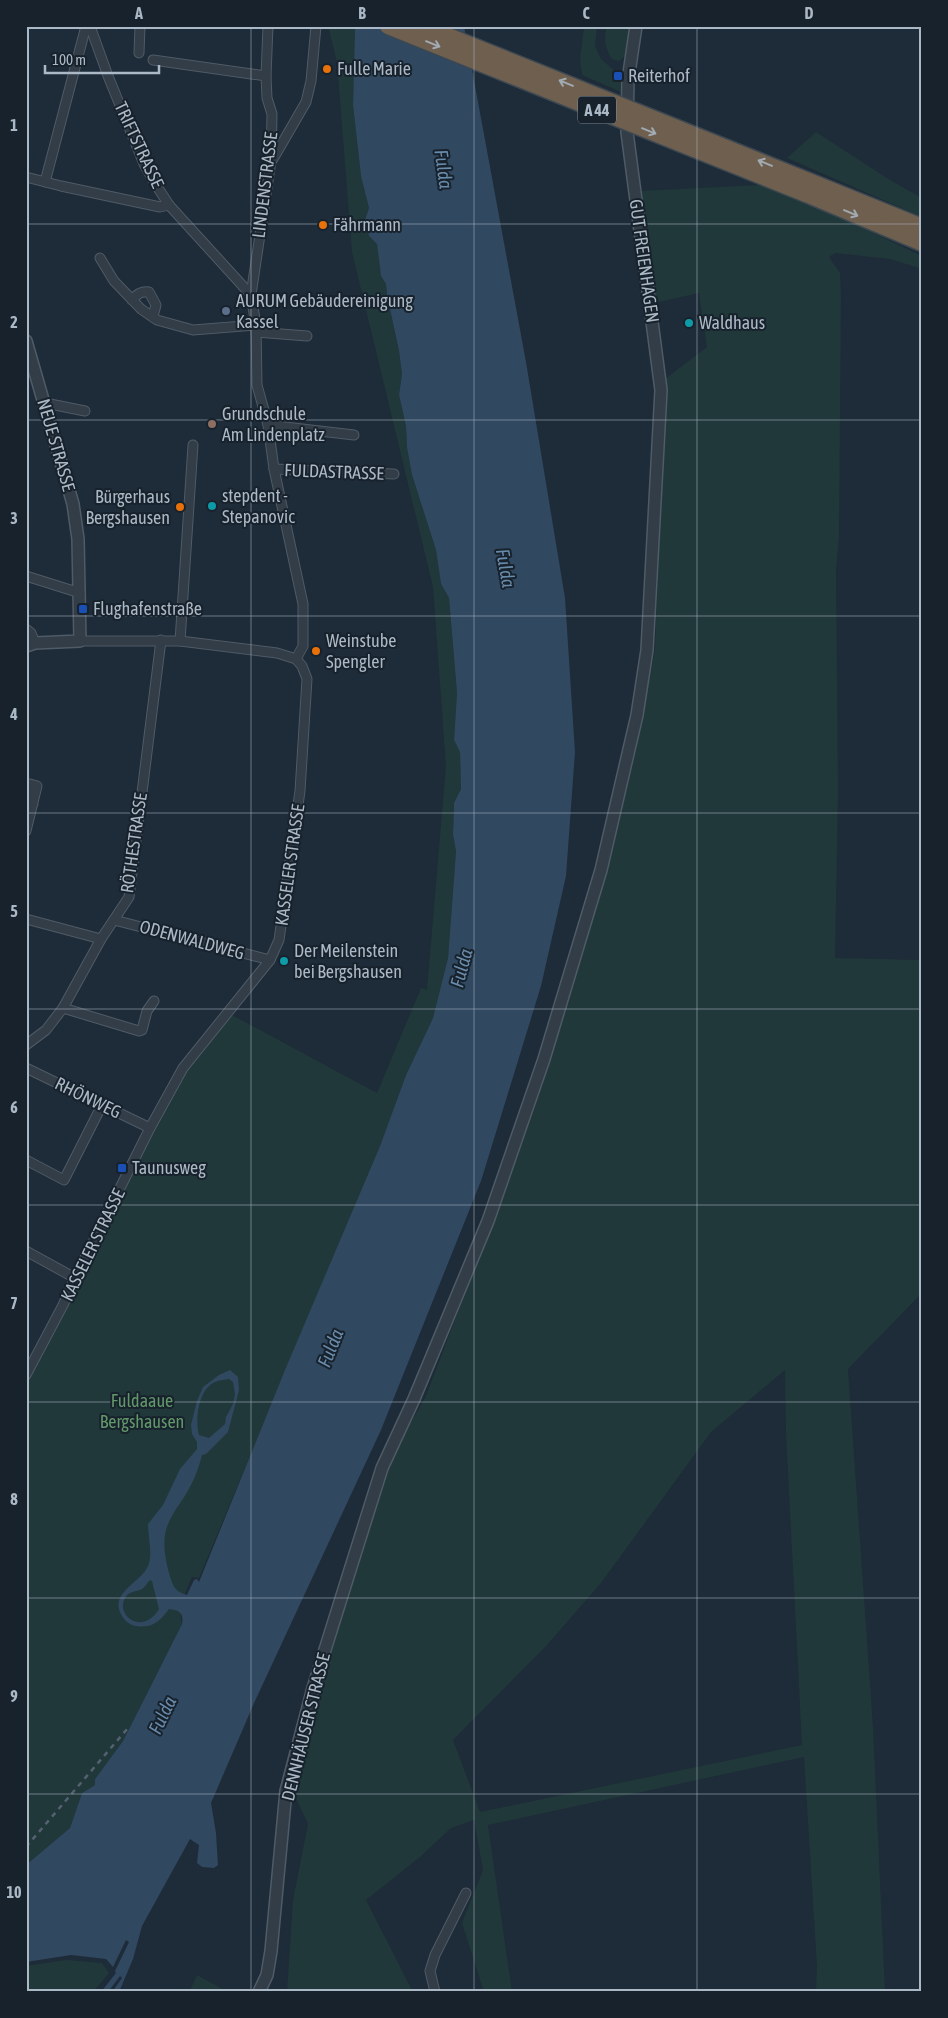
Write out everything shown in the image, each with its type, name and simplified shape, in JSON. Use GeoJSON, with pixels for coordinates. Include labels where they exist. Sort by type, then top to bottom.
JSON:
{"type":"FeatureCollection","features":[{"type":"Feature","properties":{"kind":"highway","name":"A 44"},"geometry":{"type":"LineString","coordinates":[[388,26],[808,188],[922,227]]}},
{"type":"Feature","properties":{"kind":"highway","name":"A 44"},"geometry":{"type":"LineString","coordinates":[[423,26],[808,188],[922,243]]}},
{"type":"Feature","properties":{"kind":"street"},"geometry":{"type":"LineString","coordinates":[[45,182],[86,26]]}},
{"type":"Feature","properties":{"kind":"street","name":"TRIFTSTRASSE"},"geometry":{"type":"LineString","coordinates":[[90,26],[144,164],[156,185],[170,205],[251,295]]}},
{"type":"Feature","properties":{"kind":"street"},"geometry":{"type":"LineString","coordinates":[[139,53],[140,26]]}},
{"type":"Feature","properties":{"kind":"street","name":"LINDENSTRASSE"},"geometry":{"type":"LineString","coordinates":[[251,295],[271,162],[272,114],[267,98],[266,76],[268,26]]}},
{"type":"Feature","properties":{"kind":"street"},"geometry":{"type":"LineString","coordinates":[[271,162],[306,102],[312,81],[316,26]]}},
{"type":"Feature","properties":{"kind":"street","name":"GUT FREIENHAGEN"},"geometry":{"type":"LineString","coordinates":[[382,1468],[414,1399],[488,1221],[544,1060],[601,870],[637,715],[647,650],[661,390],[627,132],[628,80],[636,26]]}},
{"type":"Feature","properties":{"kind":"street"},"geometry":{"type":"LineString","coordinates":[[153,60],[266,76]]}},
{"type":"Feature","properties":{"kind":"street"},"geometry":{"type":"LineString","coordinates":[[26,177],[160,207],[170,205]]}},
{"type":"Feature","properties":{"kind":"street"},"geometry":{"type":"LineString","coordinates":[[100,258],[114,282],[132,300],[153,316],[193,330],[256,328],[306,336]]}},
{"type":"Feature","properties":{"kind":"street"},"geometry":{"type":"LineString","coordinates":[[132,300],[143,291],[149,292],[156,305],[153,316]]}},
{"type":"Feature","properties":{"kind":"street"},"geometry":{"type":"LineString","coordinates":[[26,629],[32,633],[31,644],[161,640],[277,653],[296,659],[303,646],[303,610],[274,469],[268,425],[257,383],[256,328],[251,295]]}},
{"type":"Feature","properties":{"kind":"street","name":"NEUE STRASSE"},"geometry":{"type":"LineString","coordinates":[[27,346],[73,504],[78,538],[80,641]]}},
{"type":"Feature","properties":{"kind":"street"},"geometry":{"type":"LineString","coordinates":[[45,403],[85,411]]}},
{"type":"Feature","properties":{"kind":"street"},"geometry":{"type":"LineString","coordinates":[[268,425],[354,436]]}},
{"type":"Feature","properties":{"kind":"street"},"geometry":{"type":"LineString","coordinates":[[180,642],[193,445]]}},
{"type":"Feature","properties":{"kind":"street","name":"FULDASTRASSE"},"geometry":{"type":"LineString","coordinates":[[274,469],[394,474]]}},
{"type":"Feature","properties":{"kind":"street"},"geometry":{"type":"LineString","coordinates":[[26,576],[80,593]]}},
{"type":"Feature","properties":{"kind":"street","name":"RÖTHESTRASSE"},"geometry":{"type":"LineString","coordinates":[[26,1045],[46,1030],[63,1008],[101,939],[129,897],[161,640]]}},
{"type":"Feature","properties":{"kind":"street","name":"KASSELER STRASSE"},"geometry":{"type":"LineString","coordinates":[[26,1376],[63,1306],[75,1278],[150,1128],[189,1058],[270,960],[279,940],[300,791],[307,679],[302,666],[296,659]]}},
{"type":"Feature","properties":{"kind":"street"},"geometry":{"type":"LineString","coordinates":[[26,831],[33,804]]}},
{"type":"Feature","properties":{"kind":"street"},"geometry":{"type":"LineString","coordinates":[[26,919],[101,939]]}},
{"type":"Feature","properties":{"kind":"street","name":"ODENWALDWEG"},"geometry":{"type":"LineString","coordinates":[[114,920],[270,960]]}},
{"type":"Feature","properties":{"kind":"street"},"geometry":{"type":"LineString","coordinates":[[63,1008],[139,1031],[142,1030],[147,1011],[154,1001]]}},
{"type":"Feature","properties":{"kind":"street","name":"RHÖNWEG"},"geometry":{"type":"LineString","coordinates":[[26,1068],[150,1128]]}},
{"type":"Feature","properties":{"kind":"street"},"geometry":{"type":"LineString","coordinates":[[26,1160],[64,1180],[102,1105]]}},
{"type":"Feature","properties":{"kind":"street"},"geometry":{"type":"LineString","coordinates":[[26,1263],[28,1253],[75,1278]]}},
{"type":"Feature","properties":{"kind":"street","name":"DENNHÄUSER STRASSE"},"geometry":{"type":"LineString","coordinates":[[259,1992],[266,1975],[271,1951],[286,1791],[313,1688],[382,1468]]}},
{"type":"Feature","properties":{"kind":"street"},"geometry":{"type":"LineString","coordinates":[[435,1992],[430,1971],[435,1955],[466,1893]]}},
{"type":"Feature","properties":{"kind":"green space","name":"Fuldaaue Bergshausen"},"geometry":{"type":"Polygon","coordinates":[[[328,26],[355,26],[353,105],[361,176],[369,208],[365,220],[369,236],[377,244],[381,276],[386,284],[399,351],[402,374],[399,395],[406,426],[407,448],[412,475],[436,550],[441,584],[449,598],[457,693],[454,740],[460,752],[461,789],[454,803],[453,835],[456,851],[448,958],[433,1018],[406,1075],[380,1146],[199,1578],[192,1577],[187,1589],[181,1612],[182,1624],[123,1741],[95,1779],[95,1785],[82,1793],[70,1828],[26,1865],[26,1381],[181,1077],[232,1015],[377,1093],[421,988],[427,990],[446,766],[433,587],[352,252],[337,62],[328,26]]]}},
{"type":"Feature","properties":{"kind":"green space"},"geometry":{"type":"Polygon","coordinates":[[[597,26],[595,46],[601,59],[622,80],[621,92],[582,75],[580,60],[584,27],[597,26]]]}},
{"type":"Feature","properties":{"kind":"green space"},"geometry":{"type":"Polygon","coordinates":[[[607,26],[630,26],[625,56],[619,61],[612,59],[606,47],[605,35],[607,26]]]}},
{"type":"Feature","properties":{"kind":"green space"},"geometry":{"type":"Polygon","coordinates":[[[816,132],[890,180],[922,198],[922,217],[787,158],[816,132]]]}},
{"type":"Feature","properties":{"kind":"green space"},"geometry":{"type":"Polygon","coordinates":[[[761,185],[848,221],[922,256],[922,269],[890,259],[835,253],[829,257],[840,273],[841,296],[839,536],[836,571],[838,791],[835,958],[922,960],[922,1293],[848,1369],[873,1727],[885,1992],[816,1992],[817,1966],[804,1757],[488,1825],[512,1992],[484,1992],[462,1923],[483,1870],[474,1820],[451,1828],[420,1857],[366,1900],[413,1992],[287,1992],[293,1900],[308,1824],[294,1794],[293,1783],[316,1690],[385,1468],[426,1396],[504,1191],[610,860],[636,751],[655,649],[665,379],[707,347],[699,293],[654,303],[639,191],[761,185]],[[785,1370],[711,1432],[601,1583],[547,1645],[453,1740],[480,1812],[802,1745],[786,1433],[785,1370]]]}},
{"type":"Feature","properties":{"kind":"green space"},"geometry":{"type":"Polygon","coordinates":[[[66,1960],[102,1963],[109,1973],[93,1992],[26,1992],[26,1966],[66,1960]]]}},
{"type":"Feature","properties":{"kind":"green space"},"geometry":{"type":"Polygon","coordinates":[[[197,1975],[228,1992],[189,1992],[197,1975]]]}},
{"type":"Feature","properties":{"kind":"water","name":"Fulda"},"geometry":{"type":"Polygon","coordinates":[[[355,26],[464,26],[526,362],[565,598],[575,752],[566,876],[541,986],[481,1181],[381,1430],[255,1701],[211,1803],[216,1833],[218,1865],[214,1868],[202,1867],[197,1863],[199,1845],[190,1839],[142,1926],[133,1959],[119,1992],[112,1992],[122,1978],[120,1976],[108,1992],[101,1992],[116,1973],[115,1971],[129,1942],[126,1940],[113,1967],[106,1959],[71,1955],[26,1962],[26,1865],[70,1828],[82,1793],[95,1785],[95,1779],[123,1741],[182,1624],[180,1613],[169,1609],[151,1625],[132,1625],[124,1619],[119,1610],[119,1603],[121,1596],[148,1566],[150,1551],[148,1524],[163,1505],[180,1469],[197,1449],[197,1442],[192,1434],[191,1425],[197,1401],[203,1387],[219,1375],[230,1370],[238,1377],[239,1390],[228,1432],[206,1454],[202,1455],[191,1485],[166,1529],[164,1540],[170,1578],[177,1590],[187,1595],[194,1580],[197,1579],[199,1582],[285,1370],[380,1146],[406,1075],[433,1018],[448,958],[456,851],[453,835],[454,803],[461,789],[460,752],[454,740],[457,693],[449,598],[441,584],[436,550],[412,475],[407,448],[406,426],[399,395],[402,374],[399,351],[386,284],[381,276],[377,244],[369,236],[365,220],[369,208],[361,176],[353,105],[355,26]],[[229,1379],[213,1383],[204,1393],[199,1407],[197,1422],[199,1435],[209,1438],[225,1424],[235,1394],[233,1382],[229,1379]],[[150,1580],[142,1589],[131,1593],[125,1598],[124,1611],[127,1617],[132,1620],[146,1621],[153,1617],[159,1609],[152,1581],[150,1580]]]}},
{"type":"Feature","properties":{"kind":"railway"},"geometry":{"type":"LineString","coordinates":[[26,1847],[128,1728]]}},
{"type":"Feature","properties":{"kind":"place","name":"Fulle Marie"},"geometry":{"type":"Point","coordinates":[327,69]}},
{"type":"Feature","properties":{"kind":"place","name":"Reiterhof"},"geometry":{"type":"Point","coordinates":[618,76]}},
{"type":"Feature","properties":{"kind":"place","name":"Fährmann"},"geometry":{"type":"Point","coordinates":[323,225]}},
{"type":"Feature","properties":{"kind":"place","name":"AURUM Gebäudereinigung Kassel"},"geometry":{"type":"Point","coordinates":[226,311]}},
{"type":"Feature","properties":{"kind":"place","name":"Waldhaus"},"geometry":{"type":"Point","coordinates":[689,323]}},
{"type":"Feature","properties":{"kind":"place","name":"Grundschule Am Lindenplatz"},"geometry":{"type":"Point","coordinates":[212,424]}},
{"type":"Feature","properties":{"kind":"place","name":"stepdent - Stepanovic"},"geometry":{"type":"Point","coordinates":[212,506]}},
{"type":"Feature","properties":{"kind":"place","name":"Bürgerhaus Bergshausen"},"geometry":{"type":"Point","coordinates":[180,507]}},
{"type":"Feature","properties":{"kind":"place","name":"Flughafenstraße"},"geometry":{"type":"Point","coordinates":[83,609]}},
{"type":"Feature","properties":{"kind":"place","name":"Weinstube Spengler"},"geometry":{"type":"Point","coordinates":[316,651]}},
{"type":"Feature","properties":{"kind":"place","name":"Der Meilenstein bei Bergshausen"},"geometry":{"type":"Point","coordinates":[284,961]}},
{"type":"Feature","properties":{"kind":"place","name":"Taunusweg"},"geometry":{"type":"Point","coordinates":[122,1168]}}]}
